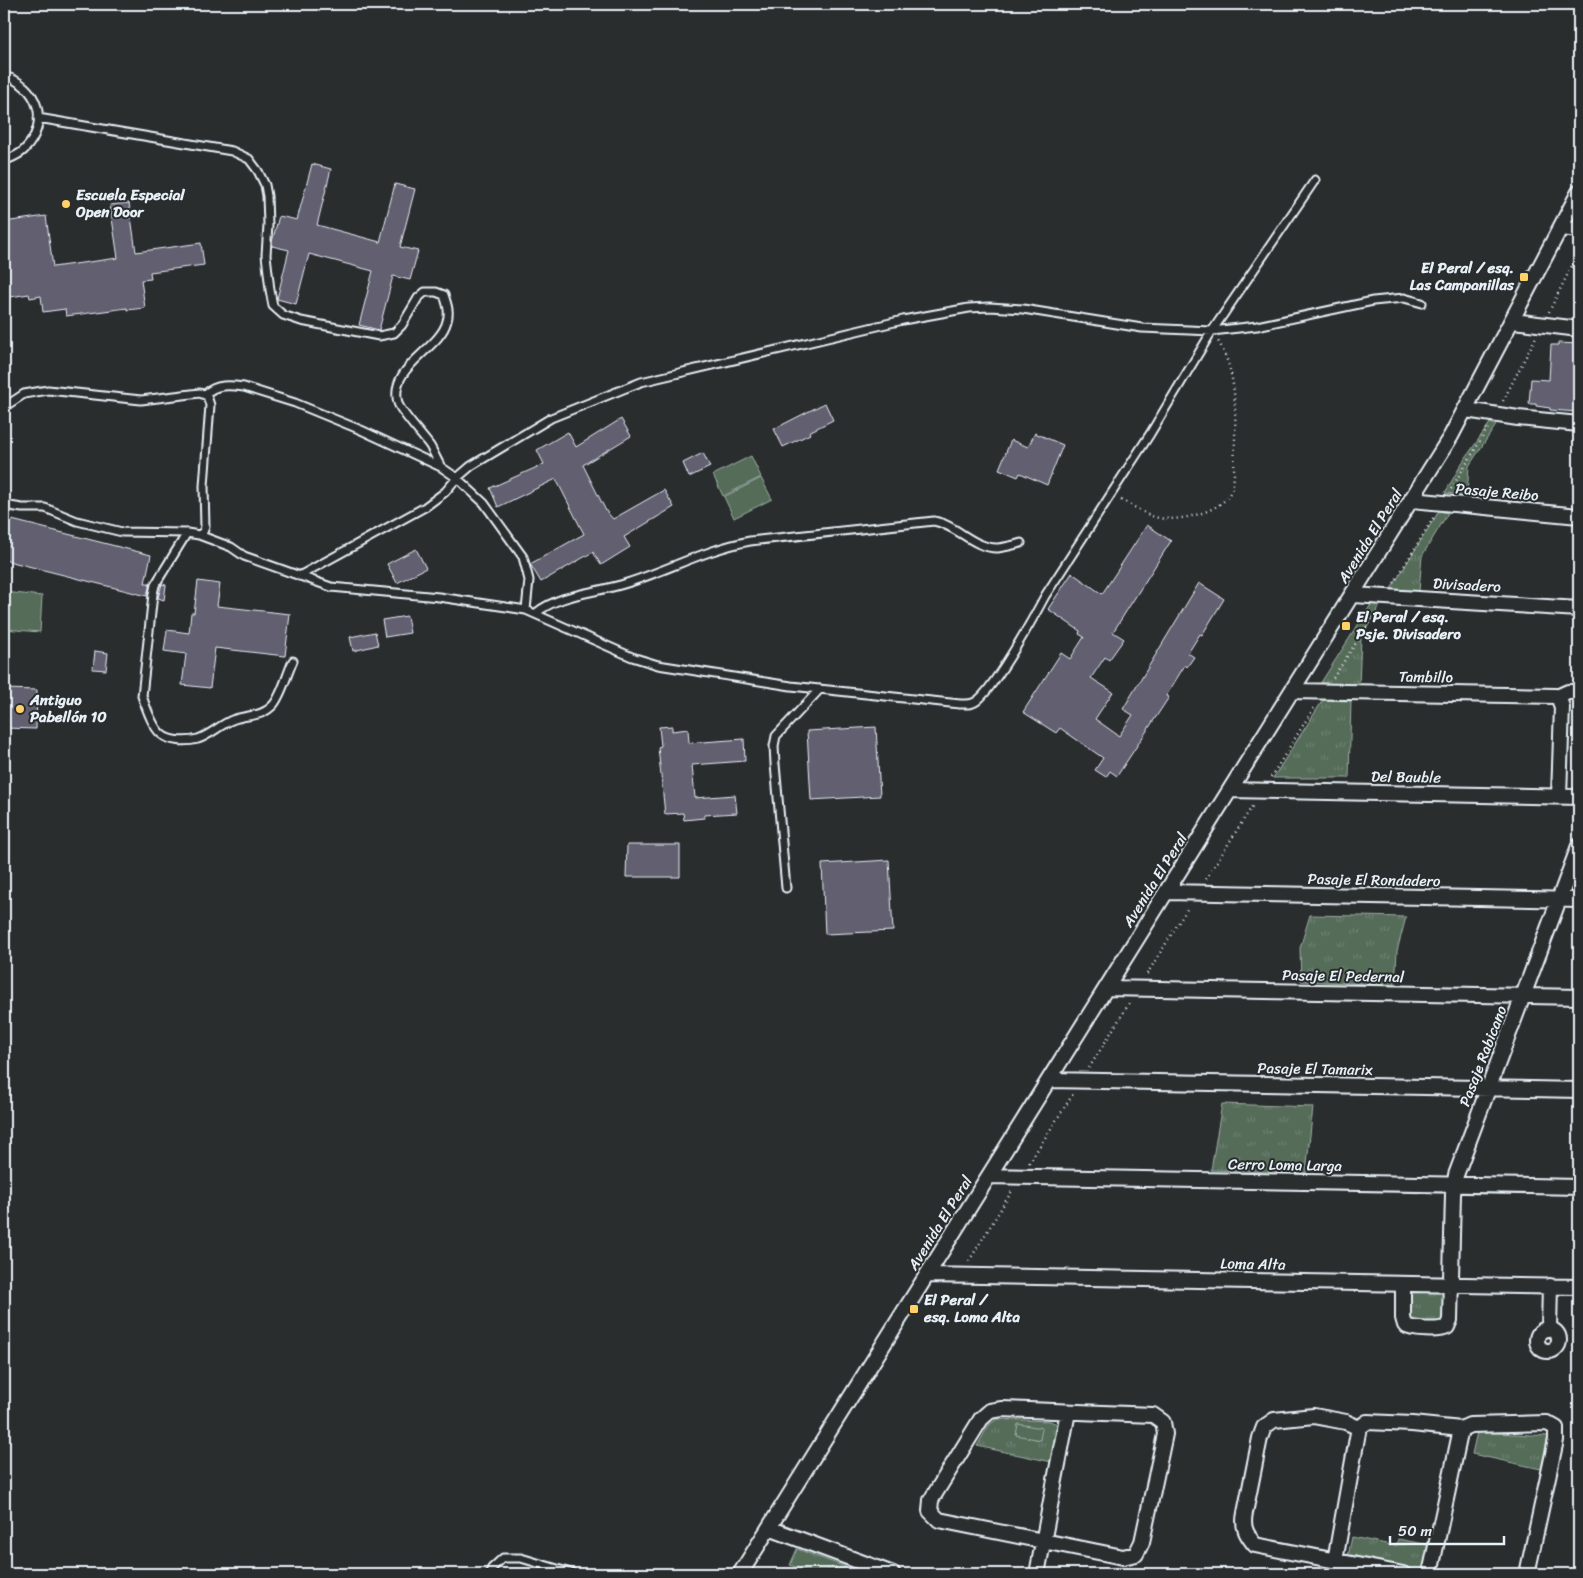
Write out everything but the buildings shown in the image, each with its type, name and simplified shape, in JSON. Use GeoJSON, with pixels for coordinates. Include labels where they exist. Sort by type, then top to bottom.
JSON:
{"type":"FeatureCollection","features":[{"type":"Feature","properties":{"kind":"street","name":"Avenida El Peral"},"geometry":{"type":"LineString","coordinates":[[740,1574],[1412,500],[1466,410],[1579,192]]}},
{"type":"Feature","properties":{"kind":"street"},"geometry":{"type":"LineString","coordinates":[[1561,228],[1579,230]]}},
{"type":"Feature","properties":{"kind":"street"},"geometry":{"type":"LineString","coordinates":[[1513,321],[1579,329]]}},
{"type":"Feature","properties":{"kind":"street"},"geometry":{"type":"LineString","coordinates":[[1466,410],[1579,424]]}},
{"type":"Feature","properties":{"kind":"street","name":"Pasaje Reibo"},"geometry":{"type":"LineString","coordinates":[[1412,500],[1579,516]]}},
{"type":"Feature","properties":{"kind":"street","name":"Divisadero"},"geometry":{"type":"LineString","coordinates":[[1353,595],[1579,609]]}},
{"type":"Feature","properties":{"kind":"street","name":"Tambillo"},"geometry":{"type":"LineString","coordinates":[[1293,691],[1557,697],[1568,692],[1579,692]]}},
{"type":"Feature","properties":{"kind":"street"},"geometry":{"type":"LineString","coordinates":[[1557,697],[1562,707],[1559,796]]}},
{"type":"Feature","properties":{"kind":"street","name":"Del Bauble"},"geometry":{"type":"LineString","coordinates":[[1231,790],[1579,797]]}},
{"type":"Feature","properties":{"kind":"street","name":"Pasaje Rabicano"},"geometry":{"type":"LineString","coordinates":[[1403,1284],[1403,1318],[1405,1325],[1412,1328],[1440,1329],[1447,1326],[1449,1323],[1454,1185],[1488,1088],[1579,846]]}},
{"type":"Feature","properties":{"kind":"street","name":"Pasaje El Rondadero"},"geometry":{"type":"LineString","coordinates":[[1167,892],[1579,900]]}},
{"type":"Feature","properties":{"kind":"street","name":"Pasaje El Pedernal"},"geometry":{"type":"LineString","coordinates":[[1107,988],[1579,997]]}},
{"type":"Feature","properties":{"kind":"street","name":"Pasaje El Tamarix"},"geometry":{"type":"LineString","coordinates":[[1049,1080],[1579,1090]]}},
{"type":"Feature","properties":{"kind":"street","name":"Cerro Loma Larga"},"geometry":{"type":"LineString","coordinates":[[989,1176],[1579,1187]]}},
{"type":"Feature","properties":{"kind":"street","name":"Loma Alta"},"geometry":{"type":"LineString","coordinates":[[927,1275],[1579,1287]]}},
{"type":"Feature","properties":{"kind":"street"},"geometry":{"type":"LineString","coordinates":[[1549,1328],[1550,1286]]}},
{"type":"Feature","properties":{"kind":"street"},"geometry":{"type":"LineString","coordinates":[[1002,1409],[1068,1412],[1153,1415],[1163,1422],[1165,1434],[1142,1542],[1136,1554],[1123,1557],[939,1520],[930,1511],[931,1500],[981,1419],[990,1411],[1002,1409]]}},
{"type":"Feature","properties":{"kind":"street"},"geometry":{"type":"LineString","coordinates":[[1037,1574],[1068,1412]]}},
{"type":"Feature","properties":{"kind":"street"},"geometry":{"type":"LineString","coordinates":[[1359,1428],[1346,1422],[1314,1416],[1274,1420],[1264,1427],[1260,1438],[1244,1521],[1245,1533],[1255,1545],[1403,1574]]}},
{"type":"Feature","properties":{"kind":"street"},"geometry":{"type":"LineString","coordinates":[[1336,1561],[1359,1428],[1368,1422],[1462,1429],[1470,1425],[1547,1423],[1556,1428],[1556,1440],[1526,1574]]}},
{"type":"Feature","properties":{"kind":"street"},"geometry":{"type":"LineString","coordinates":[[1430,1574],[1462,1429]]}},
{"type":"Feature","properties":{"kind":"street"},"geometry":{"type":"LineString","coordinates":[[769,1528],[893,1574]]}},
{"type":"Feature","properties":{"kind":"lane"},"geometry":{"type":"LineString","coordinates":[[4,76],[21,83],[32,94],[38,108],[35,134],[28,145],[18,154],[4,161]]}},
{"type":"Feature","properties":{"kind":"lane"},"geometry":{"type":"LineString","coordinates":[[38,118],[232,152],[249,159],[265,185],[268,225],[266,255],[270,290],[273,306],[283,315],[301,321],[379,336],[394,333],[402,325],[418,298],[425,292],[436,292],[444,295],[448,308],[447,322],[439,335],[399,380],[397,394],[398,405],[431,447],[441,467]]}},
{"type":"Feature","properties":{"kind":"lane"},"geometry":{"type":"LineString","coordinates":[[4,505],[22,508],[45,508],[77,521],[122,532],[199,535],[231,547],[244,556],[340,589],[439,597],[526,610],[632,657],[658,665],[820,689],[960,704],[973,703],[983,695],[995,678],[1033,619],[1045,596],[1150,434],[1212,332],[1315,180]]}},
{"type":"Feature","properties":{"kind":"lane"},"geometry":{"type":"LineString","coordinates":[[299,576],[425,507],[445,492],[471,466],[551,418],[640,382],[903,320],[969,308],[1023,309],[1142,328],[1212,332],[1257,326],[1373,301],[1404,298],[1422,303]]}},
{"type":"Feature","properties":{"kind":"lane"},"geometry":{"type":"LineString","coordinates":[[4,407],[24,394],[48,390],[141,400],[194,393],[205,394],[220,386],[244,387],[295,403],[361,430],[441,467],[457,478],[484,503],[523,557],[528,580],[526,610]]}},
{"type":"Feature","properties":{"kind":"lane"},"geometry":{"type":"LineString","coordinates":[[199,535],[204,532],[205,526],[204,486],[210,405],[209,398],[205,394]]}},
{"type":"Feature","properties":{"kind":"lane"},"geometry":{"type":"LineString","coordinates":[[536,613],[556,601],[626,584],[726,547],[750,541],[934,521],[948,525],[973,540],[990,547],[998,548],[1021,543]]}},
{"type":"Feature","properties":{"kind":"lane"},"geometry":{"type":"LineString","coordinates":[[186,533],[155,585],[153,594],[142,696],[147,711],[161,734],[177,741],[197,739],[232,720],[267,711],[275,703],[292,662]]}},
{"type":"Feature","properties":{"kind":"lane"},"geometry":{"type":"LineString","coordinates":[[786,888],[774,740],[820,689]]}},
{"type":"Feature","properties":{"kind":"lane"},"geometry":{"type":"LineString","coordinates":[[489,1574],[492,1568],[503,1558],[521,1558],[574,1574]]}},
{"type":"Feature","properties":{"kind":"path"},"geometry":{"type":"LineString","coordinates":[[959,1275],[1082,1080],[1197,892],[1386,597],[1496,415],[1579,251]]}},
{"type":"Feature","properties":{"kind":"path"},"geometry":{"type":"LineString","coordinates":[[1111,495],[1156,517],[1181,518],[1204,512],[1224,501],[1232,490],[1234,476],[1233,384],[1226,358],[1212,332]]}},
{"type":"Feature","properties":{"kind":"green space"},"geometry":{"type":"Polygon","coordinates":[[[1490,423],[1496,425],[1469,466],[1467,495],[1445,493],[1462,463],[1490,423]]]}},
{"type":"Feature","properties":{"kind":"green space"},"geometry":{"type":"Polygon","coordinates":[[[751,456],[761,477],[723,496],[713,475],[751,456]]]}},
{"type":"Feature","properties":{"kind":"green space"},"geometry":{"type":"Polygon","coordinates":[[[761,478],[772,499],[734,518],[724,497],[761,478]]]}},
{"type":"Feature","properties":{"kind":"green space"},"geometry":{"type":"Polygon","coordinates":[[[1439,511],[1448,513],[1422,556],[1419,591],[1391,589],[1439,511]]]}},
{"type":"Feature","properties":{"kind":"green space"},"geometry":{"type":"Polygon","coordinates":[[[4,592],[42,596],[40,632],[4,629],[4,592]]]}},
{"type":"Feature","properties":{"kind":"green space"},"geometry":{"type":"Polygon","coordinates":[[[1372,603],[1381,604],[1361,637],[1359,685],[1320,684],[1372,603]]]}},
{"type":"Feature","properties":{"kind":"green space"},"geometry":{"type":"Polygon","coordinates":[[[1323,700],[1351,701],[1349,778],[1273,778],[1323,700]]]}},
{"type":"Feature","properties":{"kind":"green space"},"geometry":{"type":"Polygon","coordinates":[[[1310,915],[1406,917],[1397,951],[1395,985],[1301,981],[1300,948],[1310,915]]]}},
{"type":"Feature","properties":{"kind":"green space"},"geometry":{"type":"Polygon","coordinates":[[[1222,1104],[1313,1107],[1306,1173],[1211,1170],[1222,1104]]]}},
{"type":"Feature","properties":{"kind":"green space"},"geometry":{"type":"Polygon","coordinates":[[[1406,1291],[1445,1293],[1444,1324],[1405,1322],[1406,1291]]]}},
{"type":"Feature","properties":{"kind":"green space"},"geometry":{"type":"Polygon","coordinates":[[[997,1419],[1050,1421],[1057,1424],[1058,1429],[1052,1462],[977,1446],[989,1425],[997,1419]]]}},
{"type":"Feature","properties":{"kind":"green space"},"geometry":{"type":"Polygon","coordinates":[[[1018,1424],[1042,1428],[1040,1440],[1016,1435],[1018,1424]]]}},
{"type":"Feature","properties":{"kind":"green space"},"geometry":{"type":"Polygon","coordinates":[[[1477,1432],[1548,1436],[1541,1469],[1472,1454],[1477,1432]]]}},
{"type":"Feature","properties":{"kind":"green space"},"geometry":{"type":"Polygon","coordinates":[[[1352,1537],[1396,1546],[1398,1539],[1429,1545],[1424,1572],[1348,1556],[1352,1537]]]}},
{"type":"Feature","properties":{"kind":"green space"},"geometry":{"type":"Polygon","coordinates":[[[797,1549],[864,1574],[815,1574],[790,1565],[797,1549]]]}},
{"type":"Feature","properties":{"kind":"place","name":"Escuela Especial Open Door"},"geometry":{"type":"Point","coordinates":[66,204]}},
{"type":"Feature","properties":{"kind":"place","name":"El Peral / esq. Las Campanillas"},"geometry":{"type":"Point","coordinates":[1524,277]}},
{"type":"Feature","properties":{"kind":"place","name":"El Peral / esq. Psje. Divisadero"},"geometry":{"type":"Point","coordinates":[1346,626]}},
{"type":"Feature","properties":{"kind":"place","name":"Antiguo Pabellón 10"},"geometry":{"type":"Point","coordinates":[20,709]}},
{"type":"Feature","properties":{"kind":"place","name":"El Peral / esq. Loma Alta"},"geometry":{"type":"Point","coordinates":[914,1309]}}]}
